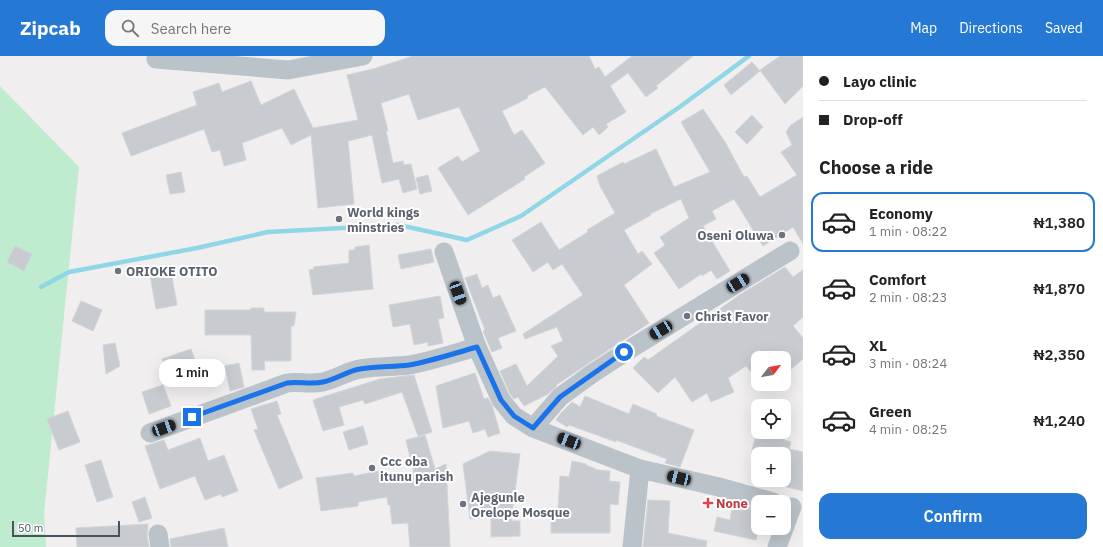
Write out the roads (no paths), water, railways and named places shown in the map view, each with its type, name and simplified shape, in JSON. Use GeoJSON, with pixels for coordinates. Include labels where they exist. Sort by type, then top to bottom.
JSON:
{"type":"FeatureCollection","features":[{"type":"Feature","properties":{"kind":"street"},"geometry":{"type":"LineString","coordinates":[[156,59],[288,70],[363,56]]}},
{"type":"Feature","properties":{"kind":"street"},"geometry":{"type":"LineString","coordinates":[[533,428],[560,397],[593,373],[790,251]]}},
{"type":"Feature","properties":{"kind":"street"},"geometry":{"type":"LineString","coordinates":[[444,252],[477,347],[501,400],[514,416],[533,428],[640,469],[751,496]]}},
{"type":"Feature","properties":{"kind":"street"},"geometry":{"type":"LineString","coordinates":[[150,433],[287,383],[324,382],[337,378],[349,371],[361,368],[409,365],[477,347]]}},
{"type":"Feature","properties":{"kind":"street"},"geometry":{"type":"LineString","coordinates":[[632,547],[640,469]]}},
{"type":"Feature","properties":{"kind":"street"},"geometry":{"type":"LineString","coordinates":[[777,547],[793,507]]}},
{"type":"Feature","properties":{"kind":"waterway"},"geometry":{"type":"LineString","coordinates":[[41,287],[69,272],[197,248],[268,232],[399,225],[467,240],[521,216],[681,106],[749,56]]}},
{"type":"Feature","properties":{"kind":"place","name":"World kings minstries"},"geometry":{"type":"Point","coordinates":[339,219]}},
{"type":"Feature","properties":{"kind":"place","name":"Oseni Oluwa"},"geometry":{"type":"Point","coordinates":[782,235]}},
{"type":"Feature","properties":{"kind":"place","name":"ORIOKE OTITO"},"geometry":{"type":"Point","coordinates":[118,271]}},
{"type":"Feature","properties":{"kind":"place","name":"Christ Favor"},"geometry":{"type":"Point","coordinates":[687,316]}},
{"type":"Feature","properties":{"kind":"place","name":"Ccc oba itunu parish"},"geometry":{"type":"Point","coordinates":[372,468]}},
{"type":"Feature","properties":{"kind":"place","name":"None"},"geometry":{"type":"Point","coordinates":[708,503]}},
{"type":"Feature","properties":{"kind":"place","name":"Ajegunle Orelope Mosque"},"geometry":{"type":"Point","coordinates":[463,504]}}]}
